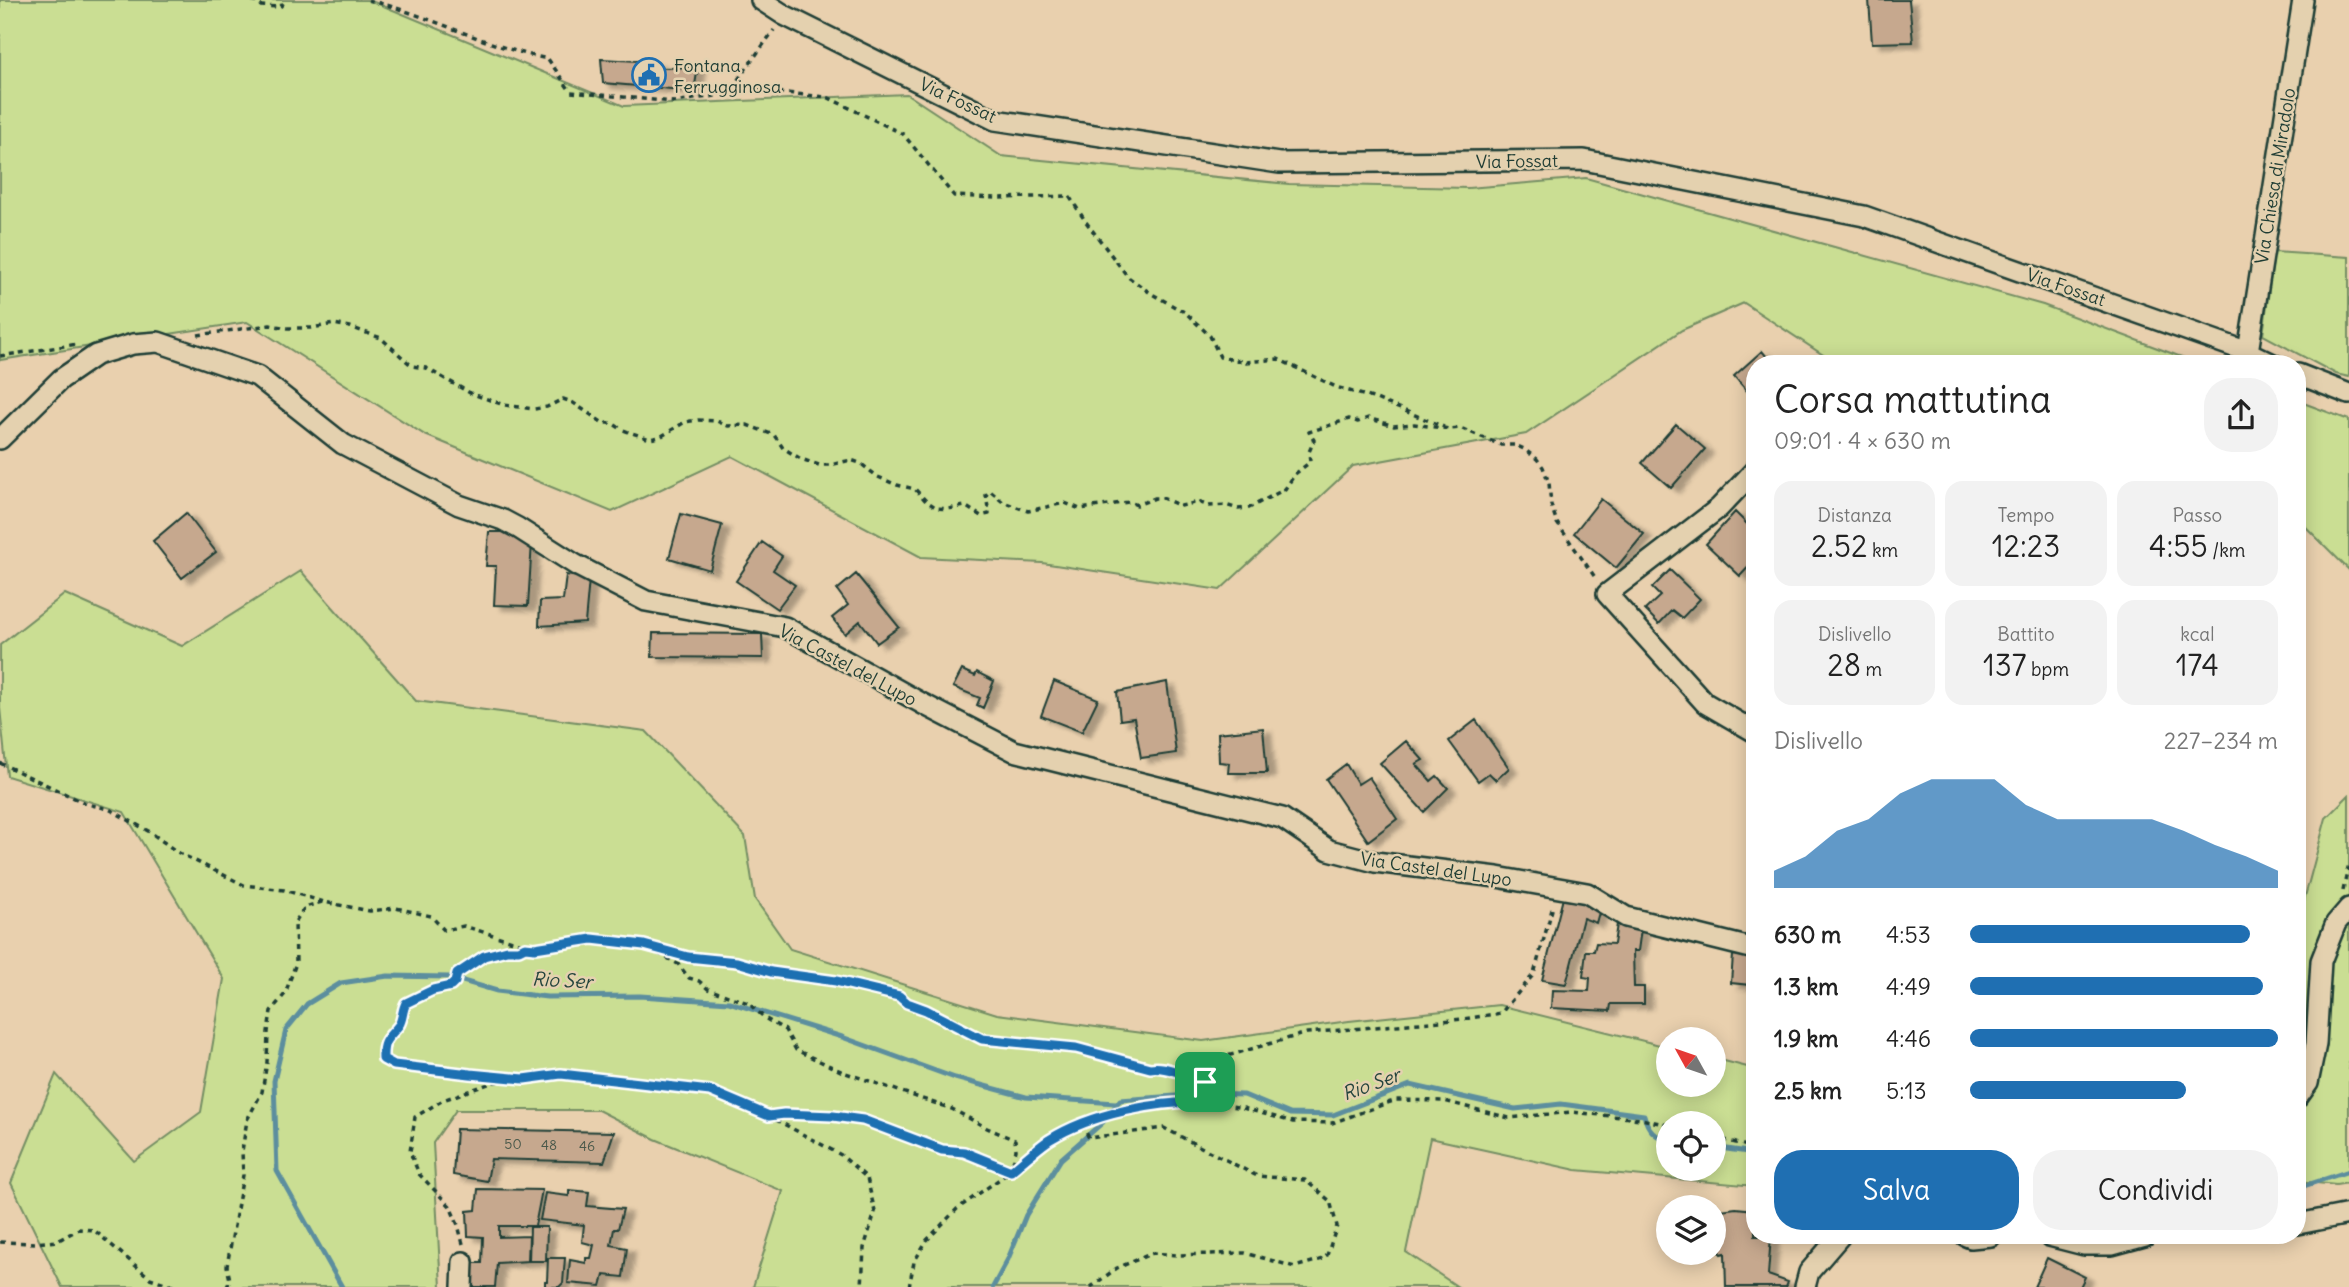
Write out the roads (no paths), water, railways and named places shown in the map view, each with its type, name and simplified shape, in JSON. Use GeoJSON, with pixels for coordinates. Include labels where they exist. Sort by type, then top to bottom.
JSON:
{"type":"FeatureCollection","features":[{"type":"Feature","properties":{"kind":"street","name":"Via Fossat"},"geometry":{"type":"LineString","coordinates":[[761,0],[784,15],[995,121],[1279,163],[1584,160],[1864,216],[2254,355]]}},
{"type":"Feature","properties":{"kind":"street","name":"Via Chiesa di Miradolo"},"geometry":{"type":"LineString","coordinates":[[2248,352],[2303,0]]}},
{"type":"Feature","properties":{"kind":"street","name":"Via Castel del Lupo"},"geometry":{"type":"LineString","coordinates":[[0,439],[61,379],[96,355],[133,344],[158,342],[257,376],[342,444],[459,505],[519,528],[576,565],[646,601],[785,627],[1014,751],[1282,818],[1329,850],[1375,862],[1497,877],[1587,893],[1626,917],[1746,946]]}},
{"type":"Feature","properties":{"kind":"street"},"geometry":{"type":"LineString","coordinates":[[2306,377],[2349,394]]}},
{"type":"Feature","properties":{"kind":"street"},"geometry":{"type":"LineString","coordinates":[[1746,479],[1718,508],[1607,594],[1705,703],[1746,727]]}},
{"type":"Feature","properties":{"kind":"street"},"geometry":{"type":"LineString","coordinates":[[2306,1086],[2316,1044],[2321,961],[2336,923],[2349,908]]}},
{"type":"Feature","properties":{"kind":"street"},"geometry":{"type":"LineString","coordinates":[[2306,1222],[2349,1214]]}},
{"type":"Feature","properties":{"kind":"street"},"geometry":{"type":"LineString","coordinates":[[1805,1287],[1809,1272],[1833,1244]]}},
{"type":"Feature","properties":{"kind":"street"},"geometry":{"type":"LineString","coordinates":[[2080,1244],[2116,1244]]}},
{"type":"Feature","properties":{"kind":"street"},"geometry":{"type":"LineString","coordinates":[[462,1287],[463,1262]]}},
{"type":"Feature","properties":{"kind":"waterway","name":"Rio Ser"},"geometry":{"type":"LineString","coordinates":[[342,1287],[277,1171],[274,1081],[286,1030],[307,1004],[341,983],[388,976],[449,977],[497,991],[547,997],[640,996],[729,1002],[842,1037],[955,1078],[1026,1097],[1116,1103]]}},
{"type":"Feature","properties":{"kind":"waterway","name":"Rio Ser"},"geometry":{"type":"LineString","coordinates":[[993,1287],[1026,1215],[1061,1159],[1103,1122],[1120,1100],[1203,1094],[1244,1095],[1290,1114],[1333,1115],[1410,1085],[1515,1109],[1561,1104],[1644,1115],[1647,1124],[1656,1134]]}},
{"type":"Feature","properties":{"kind":"waterway","name":"Rio Ser"},"geometry":{"type":"LineString","coordinates":[[1726,1149],[1746,1152]]}},
{"type":"Feature","properties":{"kind":"waterway","name":"Rio Ser"},"geometry":{"type":"LineString","coordinates":[[2306,1185],[2349,1171]]}},
{"type":"Feature","properties":{"kind":"place","name":"Fontana Ferrugginosa"},"geometry":{"type":"Point","coordinates":[649,75]}}]}
